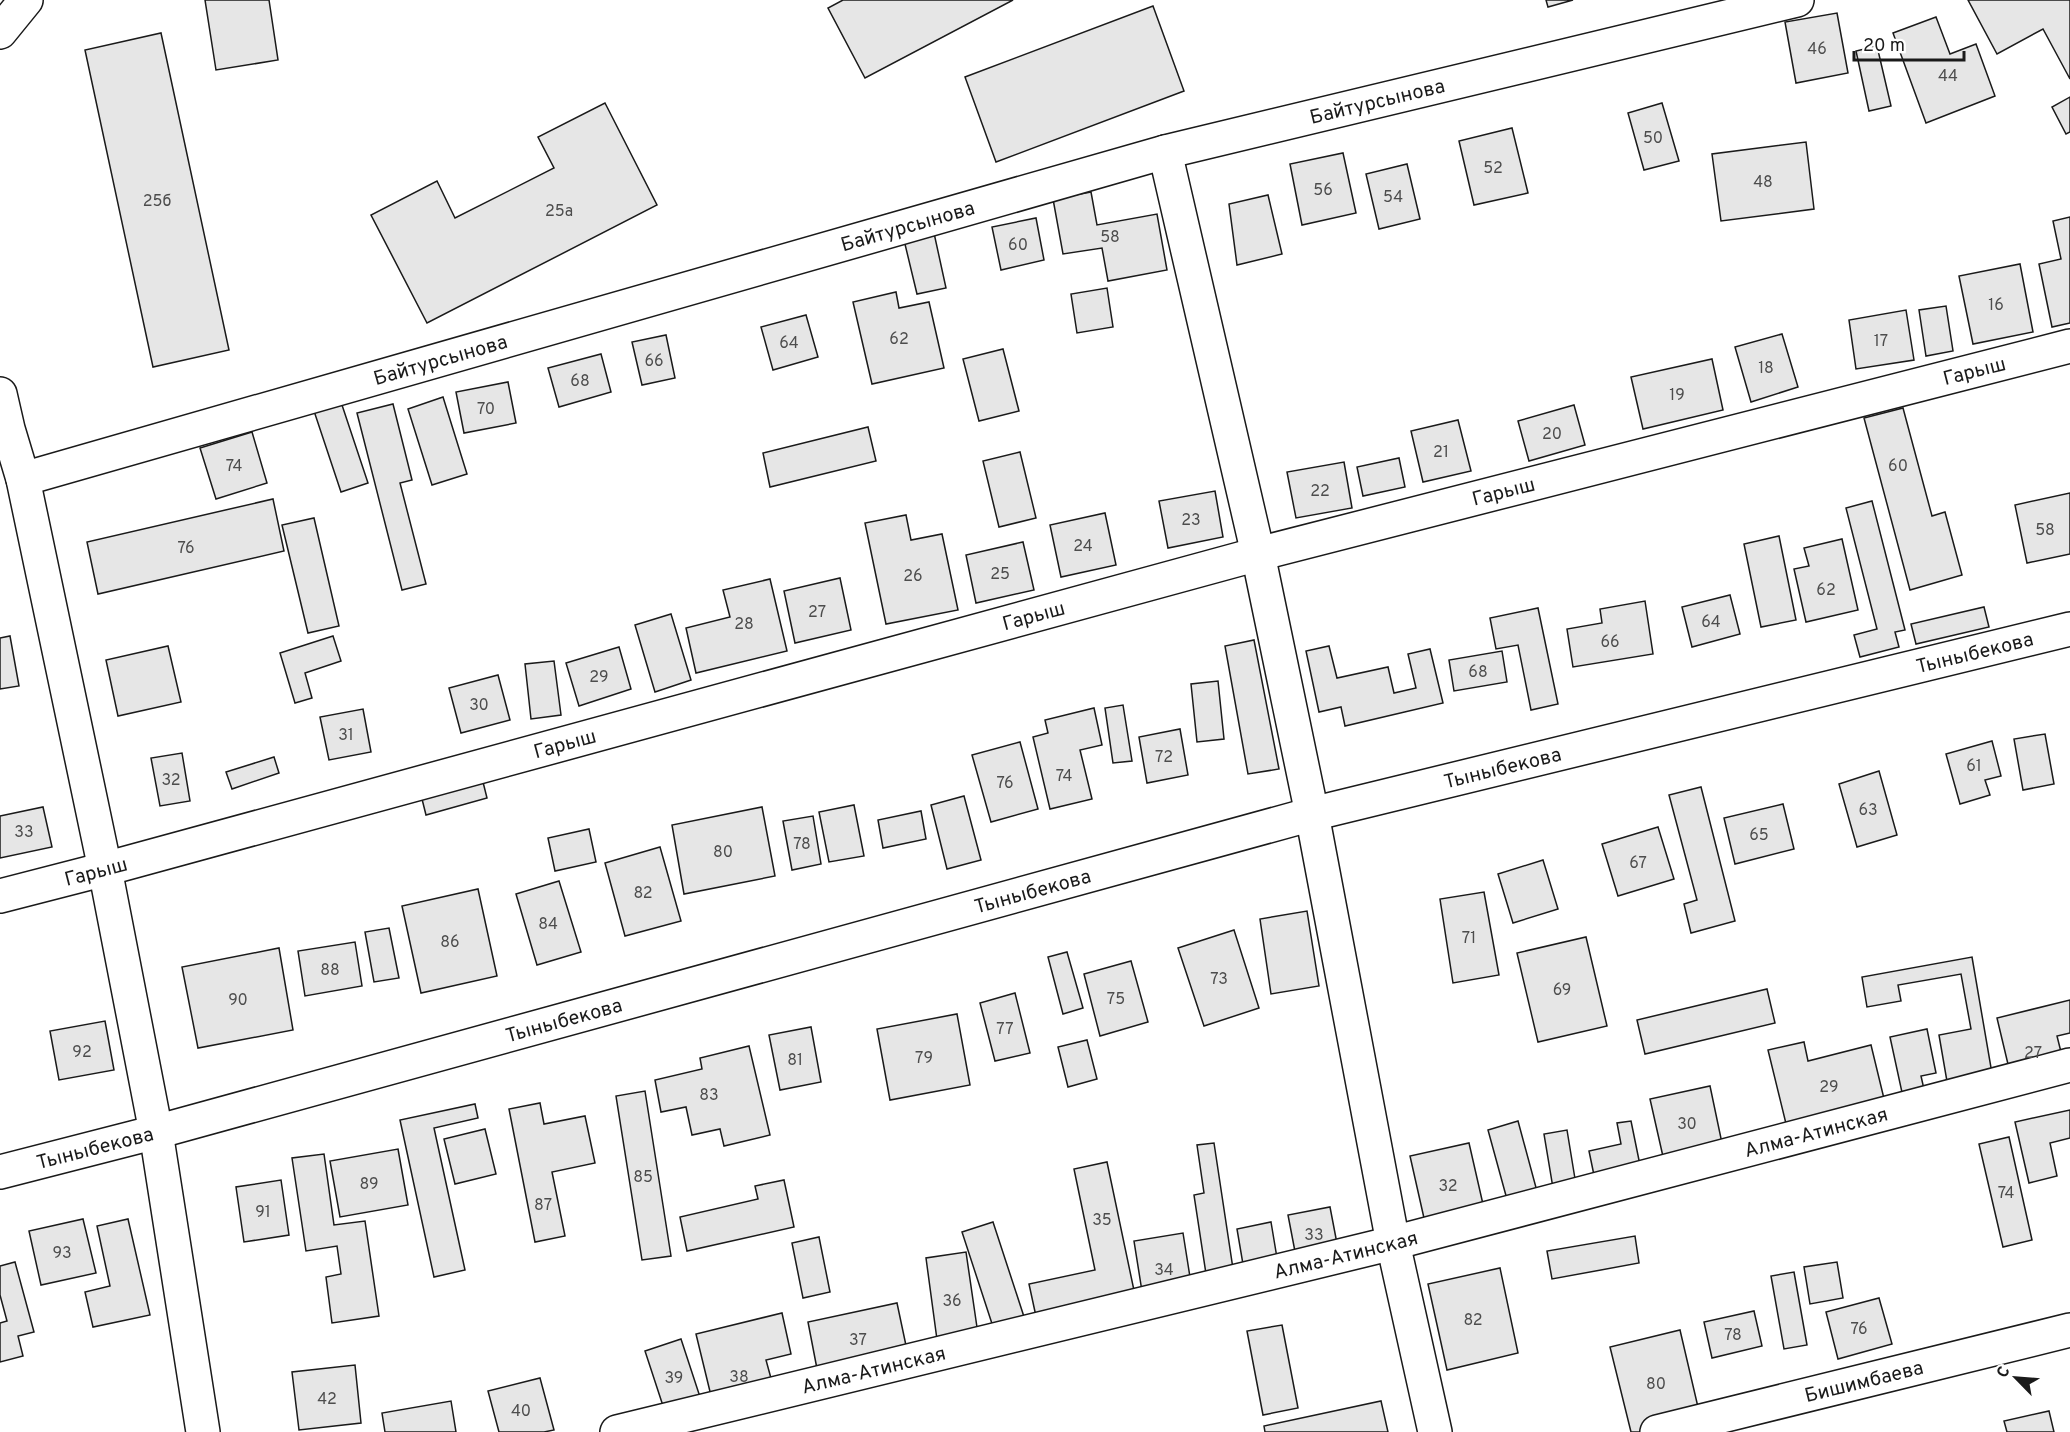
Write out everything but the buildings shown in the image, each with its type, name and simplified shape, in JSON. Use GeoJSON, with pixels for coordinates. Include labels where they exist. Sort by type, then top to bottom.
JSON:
{"type":"FeatureCollection","features":[{"type":"Feature","properties":{"kind":"street"},"geometry":{"type":"LineString","coordinates":[[0,32],[26,0]]}},
{"type":"Feature","properties":{"kind":"street","name":"Байтурсынова"},"geometry":{"type":"LineString","coordinates":[[24,479],[1165,152],[1797,0]]}},
{"type":"Feature","properties":{"kind":"street"},"geometry":{"type":"LineString","coordinates":[[1165,152],[1258,554],[1312,814],[1393,1243],[1435,1432]]}},
{"type":"Feature","properties":{"kind":"street","name":"Гарыш"},"geometry":{"type":"LineString","coordinates":[[0,896],[1258,554],[2070,345]]}},
{"type":"Feature","properties":{"kind":"street"},"geometry":{"type":"LineString","coordinates":[[0,394],[4,430],[24,479],[105,869],[156,1132],[203,1432]]}},
{"type":"Feature","properties":{"kind":"street","name":"Тыныбекова"},"geometry":{"type":"LineString","coordinates":[[0,1172],[156,1132],[1312,814],[2070,628]]}},
{"type":"Feature","properties":{"kind":"street","name":"Алма-Атинская"},"geometry":{"type":"LineString","coordinates":[[617,1432],[1393,1243],[2070,1065]]}},
{"type":"Feature","properties":{"kind":"street","name":"Бишимбаева"},"geometry":{"type":"LineString","coordinates":[[1658,1432],[2070,1330]]}}]}
